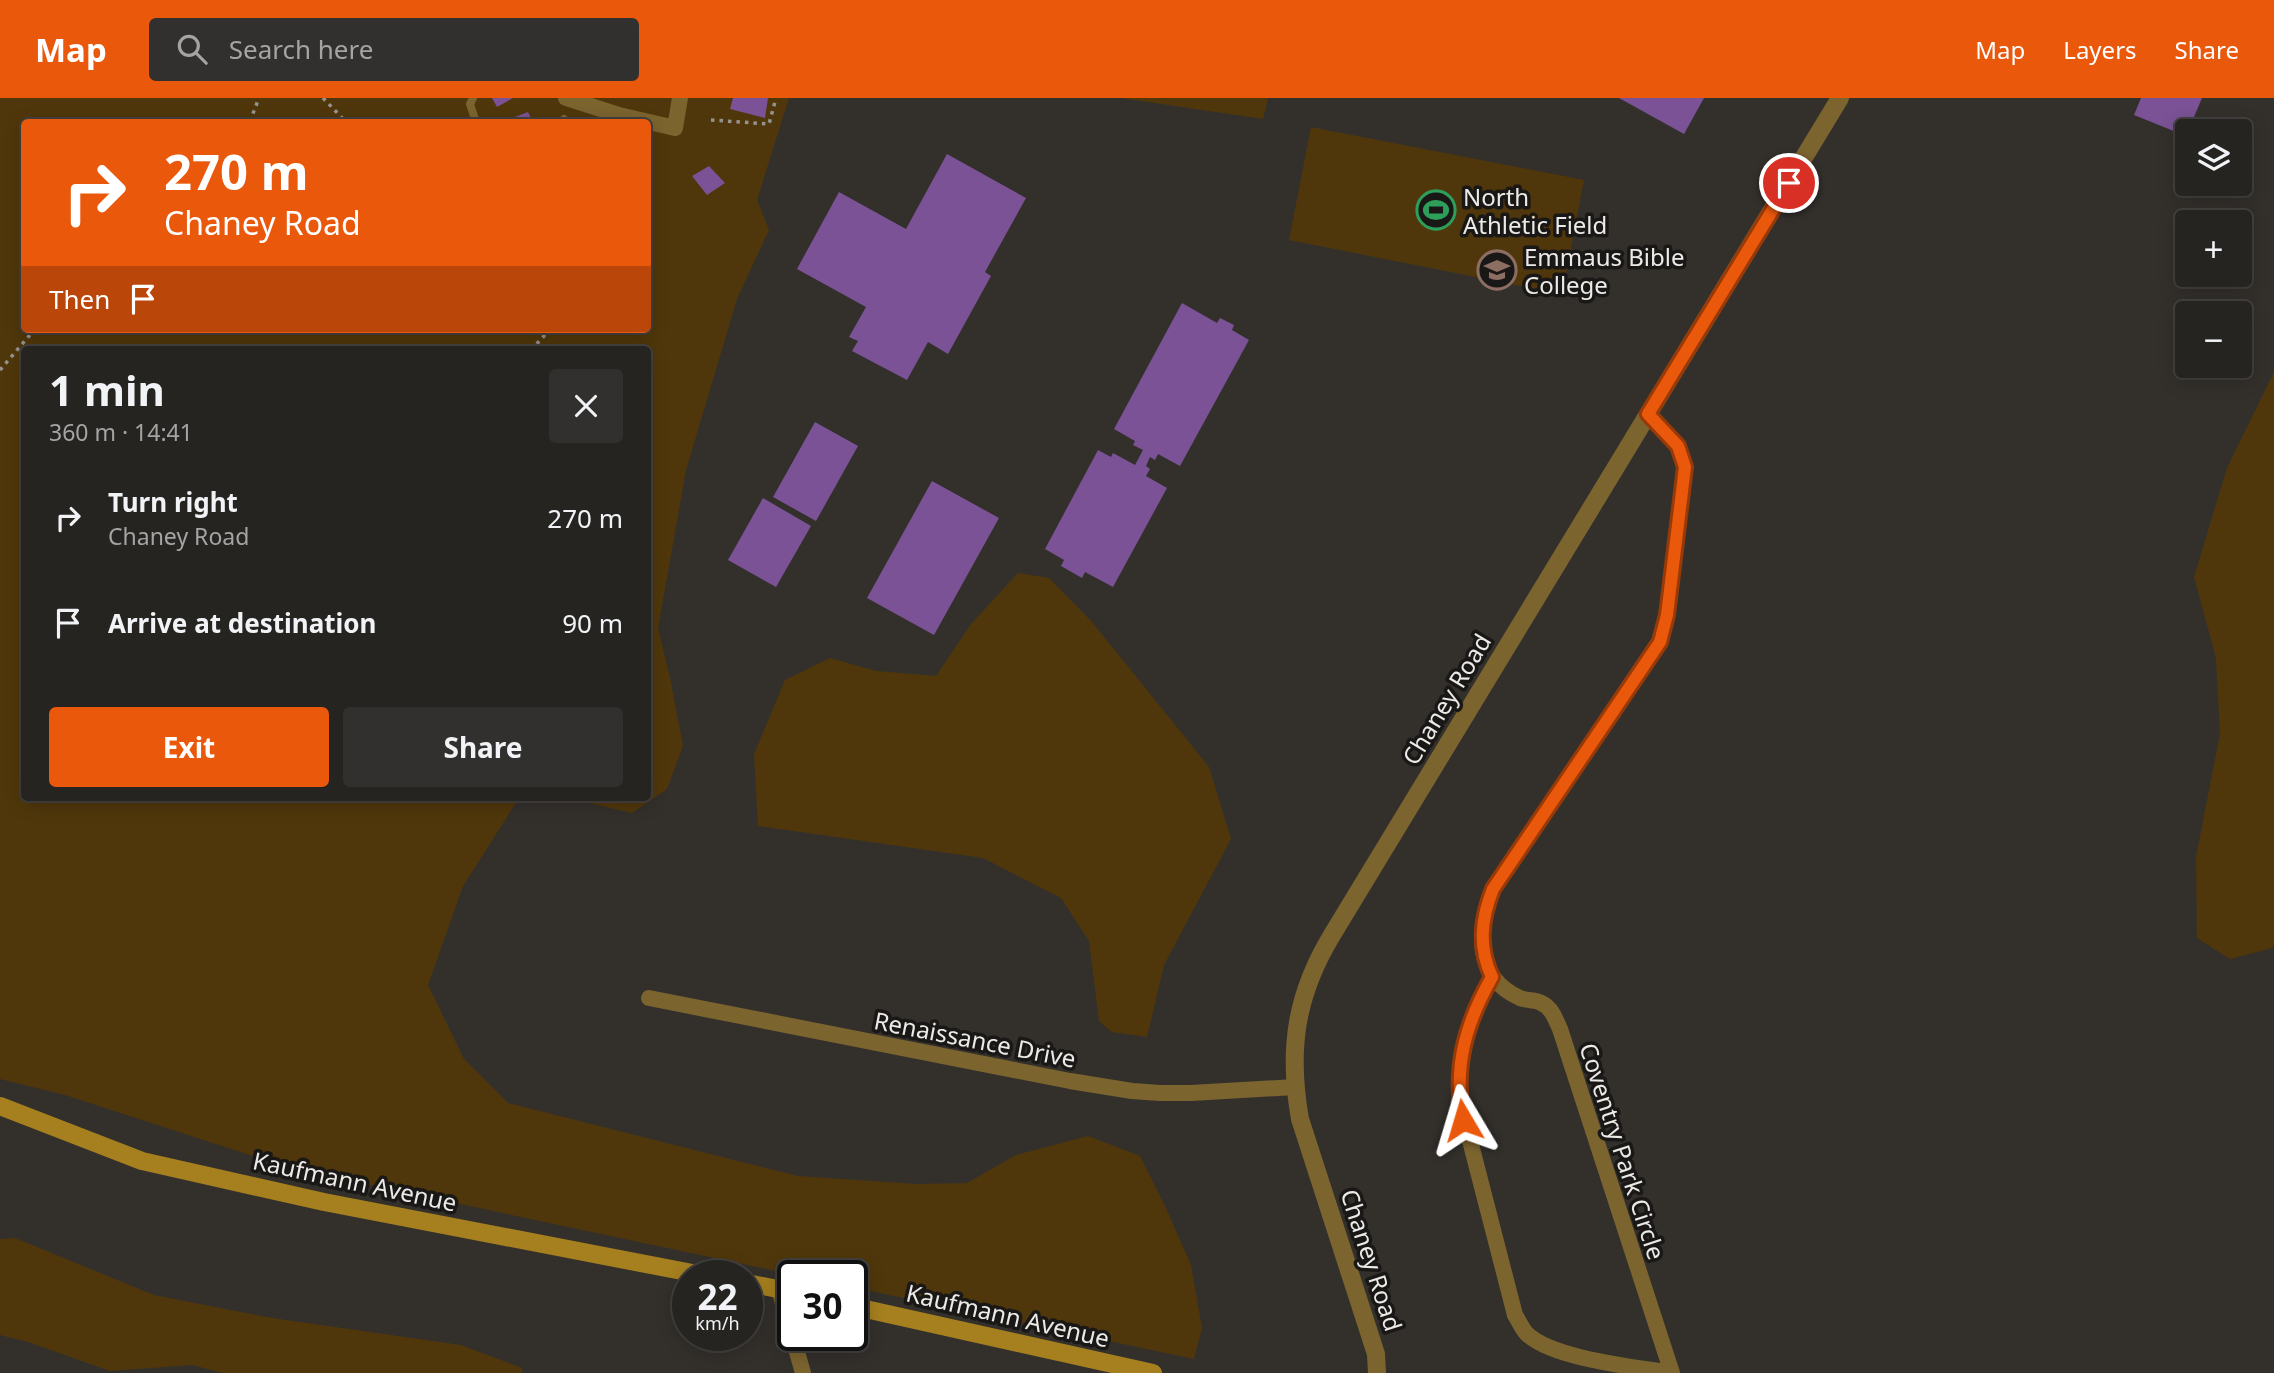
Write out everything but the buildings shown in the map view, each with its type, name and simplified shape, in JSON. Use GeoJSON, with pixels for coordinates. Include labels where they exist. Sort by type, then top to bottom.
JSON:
{"type":"FeatureCollection","features":[{"type":"Feature","properties":{"kind":"main road","name":"Kaufmann Avenue"},"geometry":{"type":"LineString","coordinates":[[0,1106],[142,1161],[324,1202],[672,1269]]}},
{"type":"Feature","properties":{"kind":"main road","name":"Kaufmann Avenue"},"geometry":{"type":"LineString","coordinates":[[868,1310],[1153,1373]]}},
{"type":"Feature","properties":{"kind":"street"},"geometry":{"type":"LineString","coordinates":[[566,98],[639,119]]}},
{"type":"Feature","properties":{"kind":"street"},"geometry":{"type":"LineString","coordinates":[[651,122],[675,128],[680,98]]}},
{"type":"Feature","properties":{"kind":"street","name":"Chaney Road"},"geometry":{"type":"LineString","coordinates":[[1377,1373],[1376,1354],[1300,1119],[1293,1056],[1298,1018],[1309,979],[1321,953],[1840,98]]}},
{"type":"Feature","properties":{"kind":"street"},"geometry":{"type":"LineString","coordinates":[[1492,977],[1482,947],[1485,910],[1493,889],[1660,642],[1667,615],[1685,467],[1678,446],[1648,414]]}},
{"type":"Feature","properties":{"kind":"street","name":"Coventry Park Circle"},"geometry":{"type":"LineString","coordinates":[[1492,977],[1502,987],[1522,999],[1539,1002],[1552,1009],[1672,1373],[1593,1360],[1559,1350],[1528,1334],[1515,1315],[1459,1098],[1459,1070],[1475,1009],[1492,977]]}},
{"type":"Feature","properties":{"kind":"street","name":"Renaissance Drive"},"geometry":{"type":"LineString","coordinates":[[649,998],[1132,1091],[1191,1094],[1295,1087]]}},
{"type":"Feature","properties":{"kind":"street"},"geometry":{"type":"LineString","coordinates":[[798,1351],[803,1373]]}},
{"type":"Feature","properties":{"kind":"lane"},"geometry":{"type":"LineString","coordinates":[[473,98],[470,104],[475,119]]}},
{"type":"Feature","properties":{"kind":"path"},"geometry":{"type":"LineString","coordinates":[[252,119],[260,98]]}},
{"type":"Feature","properties":{"kind":"path"},"geometry":{"type":"LineString","coordinates":[[323,98],[343,119]]}},
{"type":"Feature","properties":{"kind":"path"},"geometry":{"type":"LineString","coordinates":[[711,120],[769,124],[776,98]]}},
{"type":"Feature","properties":{"kind":"path"},"geometry":{"type":"LineString","coordinates":[[0,370],[31,333]]}},
{"type":"Feature","properties":{"kind":"shaded area"},"geometry":{"type":"Polygon","coordinates":[[[0,98],[789,98],[757,200],[769,230],[737,299],[686,470],[658,628],[683,746],[667,789],[651,800],[651,346],[21,346],[21,801],[517,801],[463,886],[428,985],[464,1059],[508,1103],[798,1176],[917,1184],[967,1183],[1016,1155],[1088,1136],[1140,1156],[1165,1206],[1191,1265],[1202,1328],[1194,1359],[868,1290],[868,1260],[777,1260],[777,1271],[763,1268],[763,1260],[724,1260],[290,1168],[65,1095],[0,1079],[0,98]]]}},
{"type":"Feature","properties":{"kind":"shaded area"},"geometry":{"type":"Polygon","coordinates":[[[1121,98],[1268,98],[1263,119],[1121,98]]]}},
{"type":"Feature","properties":{"kind":"shaded area","name":"North Athletic Field"},"geometry":{"type":"Polygon","coordinates":[[[1311,127],[1584,180],[1562,294],[1289,240],[1311,127]]]}},
{"type":"Feature","properties":{"kind":"shaded area"},"geometry":{"type":"Polygon","coordinates":[[[2274,372],[2274,944],[2272,948],[2230,959],[2197,938],[2196,857],[2220,734],[2216,658],[2194,577],[2227,468],[2274,372]]]}},
{"type":"Feature","properties":{"kind":"shaded area"},"geometry":{"type":"Polygon","coordinates":[[[1018,573],[1049,578],[1092,622],[1209,767],[1231,839],[1164,965],[1147,1037],[1112,1032],[1099,1021],[1089,941],[1061,898],[983,858],[758,826],[754,754],[785,680],[830,658],[876,671],[936,676],[971,624],[1018,573]]]}},
{"type":"Feature","properties":{"kind":"shaded area"},"geometry":{"type":"Polygon","coordinates":[[[580,801],[650,801],[632,813],[580,801]]]}},
{"type":"Feature","properties":{"kind":"shaded area"},"geometry":{"type":"Polygon","coordinates":[[[15,1238],[154,1295],[272,1318],[461,1345],[522,1368],[522,1373],[223,1373],[192,1365],[110,1371],[0,1335],[0,1239],[15,1238]]]}},
{"type":"Feature","properties":{"kind":"place","name":"North Athletic Field"},"geometry":{"type":"Point","coordinates":[1436,210]}},
{"type":"Feature","properties":{"kind":"place","name":"Emmaus Bible College"},"geometry":{"type":"Point","coordinates":[1497,270]}},
{"type":"Feature","properties":{"kind":"route"},"geometry":{"type":"LineString","coordinates":[[1463,1120],[1459,1098],[1459,1070],[1475,1009],[1492,977],[1482,947],[1485,910],[1493,889],[1660,642],[1667,615],[1685,467],[1678,446],[1648,414],[1789,183]]}}]}
